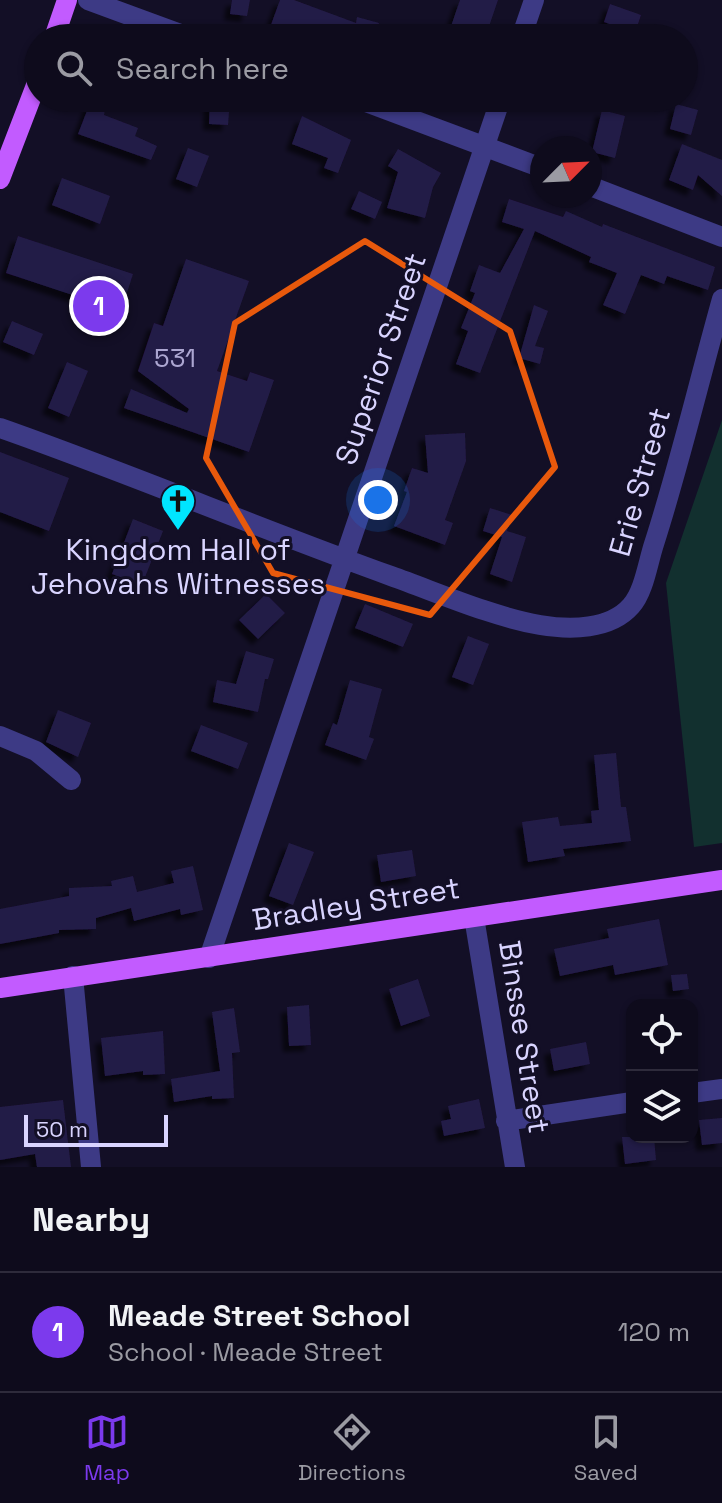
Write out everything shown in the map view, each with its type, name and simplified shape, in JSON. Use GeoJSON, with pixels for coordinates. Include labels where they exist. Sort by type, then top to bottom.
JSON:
{"type":"FeatureCollection","features":[{"type":"Feature","properties":{"kind":"main road"},"geometry":{"type":"LineString","coordinates":[[59,24],[67,0]]}},
{"type":"Feature","properties":{"kind":"main road"},"geometry":{"type":"LineString","coordinates":[[0,179],[26,112]]}},
{"type":"Feature","properties":{"kind":"main road","name":"Bradley Street"},"geometry":{"type":"LineString","coordinates":[[0,988],[722,880]]}},
{"type":"Feature","properties":{"kind":"street"},"geometry":{"type":"LineString","coordinates":[[88,0],[153,24]]}},
{"type":"Feature","properties":{"kind":"street"},"geometry":{"type":"LineString","coordinates":[[526,24],[534,0]]}},
{"type":"Feature","properties":{"kind":"street"},"geometry":{"type":"LineString","coordinates":[[393,112],[530,163]]}},
{"type":"Feature","properties":{"kind":"street","name":"Superior Street"},"geometry":{"type":"LineString","coordinates":[[209,958],[496,112]]}},
{"type":"Feature","properties":{"kind":"street"},"geometry":{"type":"LineString","coordinates":[[602,191],[722,237]]}},
{"type":"Feature","properties":{"kind":"street","name":"Erie Street"},"geometry":{"type":"LineString","coordinates":[[0,428],[86,458],[346,560],[502,615],[541,625],[587,627],[615,620],[633,605],[676,474],[722,299]]}},
{"type":"Feature","properties":{"kind":"street"},"geometry":{"type":"LineString","coordinates":[[0,736],[36,751],[71,780]]}},
{"type":"Feature","properties":{"kind":"street","name":"Binsse Street"},"geometry":{"type":"LineString","coordinates":[[474,917],[515,1167]]}},
{"type":"Feature","properties":{"kind":"street"},"geometry":{"type":"LineString","coordinates":[[73,976],[91,1167]]}},
{"type":"Feature","properties":{"kind":"street"},"geometry":{"type":"LineString","coordinates":[[698,1092],[722,1089]]}},
{"type":"Feature","properties":{"kind":"street"},"geometry":{"type":"LineString","coordinates":[[506,1121],[626,1103]]}},
{"type":"Feature","properties":{"kind":"highlighted area"},"geometry":{"type":"Polygon","coordinates":[[[365,241],[510,331],[555,467],[430,615],[273,573],[206,458],[235,323],[365,241]]]}},
{"type":"Feature","properties":{"kind":"green space"},"geometry":{"type":"Polygon","coordinates":[[[722,420],[722,843],[694,847],[666,583],[722,420]]]}},
{"type":"Feature","properties":{"kind":"building"},"geometry":{"type":"Polygon","coordinates":[[[232,0],[250,0],[247,16],[230,14],[232,0]]]}},
{"type":"Feature","properties":{"kind":"building"},"geometry":{"type":"Polygon","coordinates":[[[280,0],[294,0],[356,23],[357,17],[379,23],[379,24],[271,24],[280,0]]]}},
{"type":"Feature","properties":{"kind":"building"},"geometry":{"type":"Polygon","coordinates":[[[460,0],[498,0],[490,24],[452,24],[460,0]]]}},
{"type":"Feature","properties":{"kind":"building"},"geometry":{"type":"Polygon","coordinates":[[[610,4],[641,15],[638,24],[604,22],[610,4]]]}},
{"type":"Feature","properties":{"kind":"building"},"geometry":{"type":"Polygon","coordinates":[[[87,112],[104,112],[104,115],[138,128],[135,136],[157,146],[151,160],[78,134],[87,112]]]}},
{"type":"Feature","properties":{"kind":"building"},"geometry":{"type":"Polygon","coordinates":[[[209,112],[229,112],[228,125],[209,124],[209,112]]]}},
{"type":"Feature","properties":{"kind":"building"},"geometry":{"type":"Polygon","coordinates":[[[602,112],[625,116],[615,158],[602,155],[602,136],[596,136],[602,112]]]}},
{"type":"Feature","properties":{"kind":"building"},"geometry":{"type":"Polygon","coordinates":[[[674,112],[697,112],[691,135],[670,129],[674,112]]]}},
{"type":"Feature","properties":{"kind":"building"},"geometry":{"type":"Polygon","coordinates":[[[302,116],[351,140],[338,173],[324,168],[328,158],[292,144],[302,116]]]}},
{"type":"Feature","properties":{"kind":"building"},"geometry":{"type":"Polygon","coordinates":[[[682,144],[722,160],[722,196],[698,175],[693,190],[669,180],[682,144]]]}},
{"type":"Feature","properties":{"kind":"building"},"geometry":{"type":"Polygon","coordinates":[[[188,148],[209,156],[197,187],[176,179],[188,148]]]}},
{"type":"Feature","properties":{"kind":"building"},"geometry":{"type":"Polygon","coordinates":[[[398,149],[441,173],[433,187],[425,218],[387,208],[398,172],[388,166],[398,149]]]}},
{"type":"Feature","properties":{"kind":"building"},"geometry":{"type":"Polygon","coordinates":[[[62,178],[110,196],[100,224],[52,205],[62,178]]]}},
{"type":"Feature","properties":{"kind":"building"},"geometry":{"type":"Polygon","coordinates":[[[359,191],[382,202],[375,219],[351,209],[359,191]]]}},
{"type":"Feature","properties":{"kind":"building"},"geometry":{"type":"Polygon","coordinates":[[[509,199],[563,217],[566,211],[715,267],[708,290],[667,276],[664,284],[641,275],[625,314],[603,305],[617,273],[589,262],[591,257],[535,231],[480,373],[456,364],[468,331],[461,328],[475,293],[470,291],[479,265],[500,273],[524,229],[502,222],[509,199]]]}},
{"type":"Feature","properties":{"kind":"building"},"geometry":{"type":"Polygon","coordinates":[[[18,236],[133,274],[121,311],[6,273],[18,236]]]}},
{"type":"Feature","properties":{"kind":"building"},"geometry":{"type":"Polygon","coordinates":[[[186,259],[249,281],[217,371],[247,381],[250,372],[274,380],[249,452],[124,408],[131,389],[187,413],[189,409],[138,371],[154,323],[163,326],[186,259]]]}},
{"type":"Feature","properties":{"kind":"building"},"geometry":{"type":"Polygon","coordinates":[[[534,305],[548,311],[535,346],[544,348],[540,364],[519,358],[534,305]]]}},
{"type":"Feature","properties":{"kind":"building"},"geometry":{"type":"Polygon","coordinates":[[[12,321],[43,334],[34,355],[3,342],[12,321]]]}},
{"type":"Feature","properties":{"kind":"building"},"geometry":{"type":"Polygon","coordinates":[[[67,362],[88,371],[69,417],[48,408],[67,362]]]}},
{"type":"Feature","properties":{"kind":"building"},"geometry":{"type":"Polygon","coordinates":[[[465,433],[466,461],[445,520],[453,523],[445,545],[394,526],[412,468],[428,473],[425,435],[465,433]]]}},
{"type":"Feature","properties":{"kind":"building"},"geometry":{"type":"Polygon","coordinates":[[[0,452],[69,478],[49,531],[0,512],[0,452]]]}},
{"type":"Feature","properties":{"kind":"building"},"geometry":{"type":"Polygon","coordinates":[[[490,508],[512,515],[507,531],[526,537],[512,582],[490,574],[502,537],[483,531],[490,508]]]}},
{"type":"Feature","properties":{"kind":"building"},"geometry":{"type":"Polygon","coordinates":[[[133,519],[163,531],[142,585],[112,574],[133,519]]]}},
{"type":"Feature","properties":{"kind":"building"},"geometry":{"type":"Polygon","coordinates":[[[266,594],[285,613],[258,639],[239,620],[266,594]]]}},
{"type":"Feature","properties":{"kind":"building"},"geometry":{"type":"Polygon","coordinates":[[[365,604],[413,624],[403,647],[355,628],[365,604]]]}},
{"type":"Feature","properties":{"kind":"building"},"geometry":{"type":"Polygon","coordinates":[[[468,636],[489,644],[473,685],[452,677],[468,636]]]}},
{"type":"Feature","properties":{"kind":"building"},"geometry":{"type":"Polygon","coordinates":[[[246,651],[274,659],[268,679],[265,679],[258,712],[213,702],[217,680],[236,684],[246,651]]]}},
{"type":"Feature","properties":{"kind":"building"},"geometry":{"type":"Polygon","coordinates":[[[350,680],[382,689],[369,737],[374,739],[366,760],[325,745],[333,723],[337,725],[350,680]]]}},
{"type":"Feature","properties":{"kind":"building"},"geometry":{"type":"Polygon","coordinates":[[[58,710],[91,723],[78,757],[46,742],[58,710]]]}},
{"type":"Feature","properties":{"kind":"building"},"geometry":{"type":"Polygon","coordinates":[[[201,725],[248,743],[238,769],[191,751],[201,725]]]}},
{"type":"Feature","properties":{"kind":"building"},"geometry":{"type":"Polygon","coordinates":[[[616,753],[621,807],[626,807],[631,841],[563,849],[565,856],[528,862],[522,822],[558,817],[560,826],[592,823],[591,811],[599,810],[594,755],[616,753]]]}},
{"type":"Feature","properties":{"kind":"building"},"geometry":{"type":"Polygon","coordinates":[[[289,843],[314,852],[293,905],[269,896],[289,843]]]}},
{"type":"Feature","properties":{"kind":"building"},"geometry":{"type":"Polygon","coordinates":[[[412,850],[416,876],[381,882],[377,855],[412,850]]]}},
{"type":"Feature","properties":{"kind":"building"},"geometry":{"type":"Polygon","coordinates":[[[193,866],[203,910],[181,915],[180,909],[134,921],[131,908],[96,918],[96,929],[59,930],[59,933],[0,944],[0,909],[69,896],[69,888],[112,886],[111,881],[133,876],[137,892],[174,883],[171,871],[193,866]]]}},
{"type":"Feature","properties":{"kind":"building"},"geometry":{"type":"Polygon","coordinates":[[[659,919],[668,965],[615,975],[613,965],[560,976],[554,949],[609,938],[607,929],[659,919]]]}},
{"type":"Feature","properties":{"kind":"building"},"geometry":{"type":"Polygon","coordinates":[[[687,974],[689,989],[673,991],[671,975],[687,974]]]}},
{"type":"Feature","properties":{"kind":"building"},"geometry":{"type":"Polygon","coordinates":[[[418,979],[430,1016],[401,1026],[389,989],[418,979]]]}},
{"type":"Feature","properties":{"kind":"building"},"geometry":{"type":"Polygon","coordinates":[[[309,1005],[311,1045],[289,1046],[287,1007],[309,1005]]]}},
{"type":"Feature","properties":{"kind":"building"},"geometry":{"type":"Polygon","coordinates":[[[234,1008],[240,1052],[232,1053],[234,1098],[212,1099],[212,1096],[174,1102],[171,1079],[220,1071],[212,1012],[234,1008]]]}},
{"type":"Feature","properties":{"kind":"building"},"geometry":{"type":"Polygon","coordinates":[[[163,1031],[165,1074],[143,1075],[143,1071],[105,1076],[101,1038],[163,1031]]]}},
{"type":"Feature","properties":{"kind":"building"},"geometry":{"type":"Polygon","coordinates":[[[586,1042],[590,1064],[554,1071],[550,1049],[586,1042]]]}},
{"type":"Feature","properties":{"kind":"building"},"geometry":{"type":"Polygon","coordinates":[[[479,1099],[485,1128],[444,1136],[441,1121],[451,1119],[448,1106],[479,1099]]]}},
{"type":"Feature","properties":{"kind":"building"},"geometry":{"type":"Polygon","coordinates":[[[63,1100],[71,1167],[37,1167],[35,1154],[0,1160],[0,1107],[63,1100]]]}},
{"type":"Feature","properties":{"kind":"building"},"geometry":{"type":"Polygon","coordinates":[[[722,1118],[722,1143],[702,1145],[699,1120],[722,1118]]]}},
{"type":"Feature","properties":{"kind":"building"},"geometry":{"type":"Polygon","coordinates":[[[622,1137],[626,1137],[626,1143],[655,1143],[656,1160],[625,1164],[622,1137]]]}},
{"type":"Feature","properties":{"kind":"place","name":"Meade Street School"},"geometry":{"type":"Point","coordinates":[99,306]}},
{"type":"Feature","properties":{"kind":"place","name":"Kingdom Hall of Jehovahs Witnesses"},"geometry":{"type":"Point","coordinates":[178,532]}}]}
